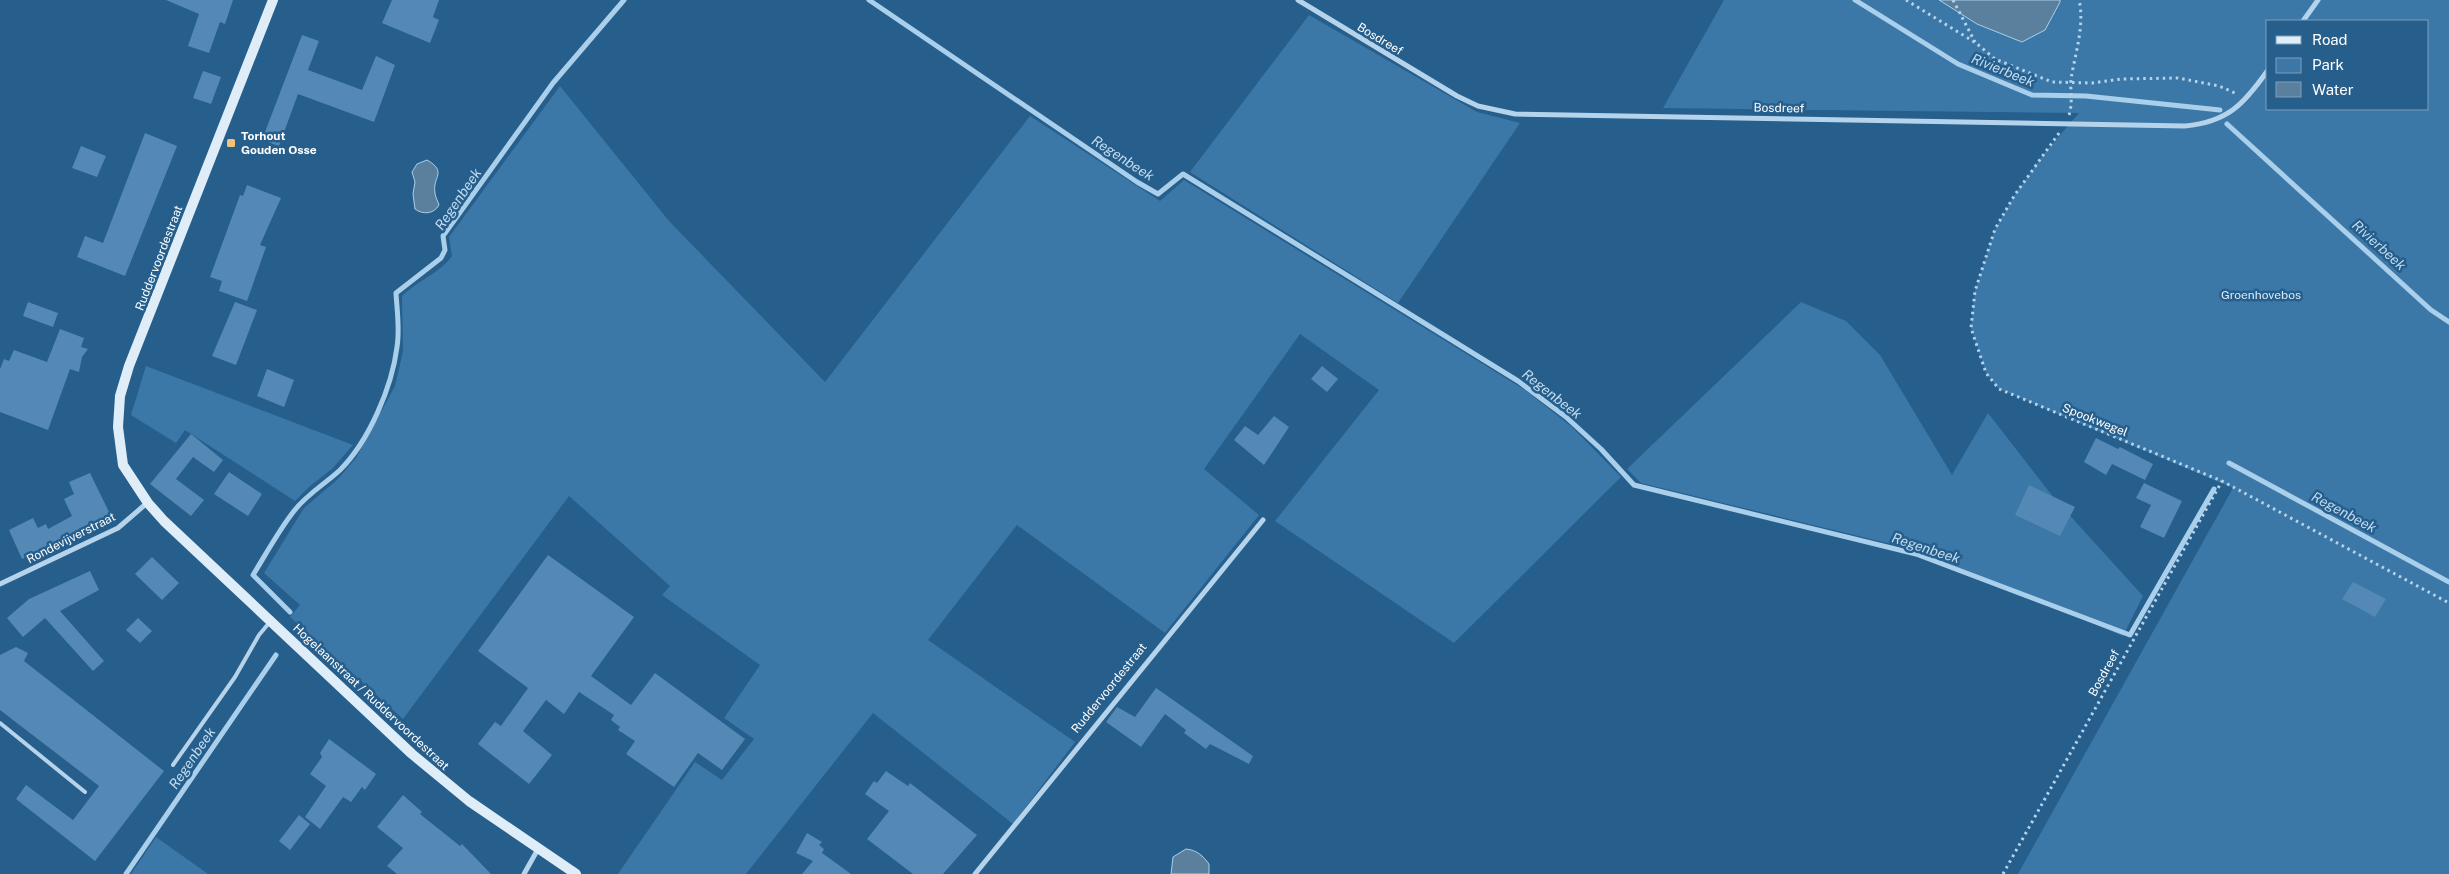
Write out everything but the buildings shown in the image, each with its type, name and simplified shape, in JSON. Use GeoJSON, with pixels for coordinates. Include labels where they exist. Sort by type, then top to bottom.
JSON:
{"type":"FeatureCollection","features":[{"type":"Feature","properties":{"kind":"street","name":"Ruddervoordestraat"},"geometry":{"type":"LineString","coordinates":[[164,520],[148,503],[123,465],[118,427],[120,396],[129,366],[273,0]]}},
{"type":"Feature","properties":{"kind":"street","name":"Bosdreef"},"geometry":{"type":"LineString","coordinates":[[1298,0],[1437,85],[1478,106],[1515,114],[2200,124],[2218,119],[2234,110],[2247,99],[2266,73]]}},
{"type":"Feature","properties":{"kind":"street"},"geometry":{"type":"LineString","coordinates":[[2304,20],[2318,0]]}},
{"type":"Feature","properties":{"kind":"street","name":"Rondevijverstraat"},"geometry":{"type":"LineString","coordinates":[[0,584],[118,528],[148,503]]}},
{"type":"Feature","properties":{"kind":"street","name":"Hogelaanstraat / Ruddervoordestraat"},"geometry":{"type":"LineString","coordinates":[[164,520],[412,754],[469,801],[576,874]]}},
{"type":"Feature","properties":{"kind":"street","name":"Ruddervoordestraat"},"geometry":{"type":"LineString","coordinates":[[975,874],[1263,520]]}},
{"type":"Feature","properties":{"kind":"street"},"geometry":{"type":"LineString","coordinates":[[524,874],[538,849]]}},
{"type":"Feature","properties":{"kind":"lane"},"geometry":{"type":"LineString","coordinates":[[173,765],[235,677],[259,635],[271,621]]}},
{"type":"Feature","properties":{"kind":"lane"},"geometry":{"type":"LineString","coordinates":[[0,723],[85,792]]}},
{"type":"Feature","properties":{"kind":"path"},"geometry":{"type":"LineString","coordinates":[[1906,0],[1976,43],[1995,59],[2052,82],[2071,84],[2178,78],[2219,86],[2247,99]]}},
{"type":"Feature","properties":{"kind":"path"},"geometry":{"type":"LineString","coordinates":[[1953,0],[1976,43]]}},
{"type":"Feature","properties":{"kind":"path"},"geometry":{"type":"LineString","coordinates":[[2071,108],[2071,84],[2078,44],[2080,0]]}},
{"type":"Feature","properties":{"kind":"path","name":"Spookwegel"},"geometry":{"type":"LineString","coordinates":[[2066,123],[2014,196],[1995,229],[1982,268],[1975,291],[1971,328],[1986,373],[1999,389],[2222,482],[2449,603]]}},
{"type":"Feature","properties":{"kind":"path","name":"Bosdreef"},"geometry":{"type":"LineString","coordinates":[[2004,874],[2222,482]]}},
{"type":"Feature","properties":{"kind":"green space","name":"Groenhovebos"},"geometry":{"type":"Polygon","coordinates":[[[1724,0],[2449,0],[2449,874],[2018,874],[2233,488],[1999,389],[1986,373],[1971,328],[1975,291],[1995,229],[2014,196],[2042,156],[2079,113],[1663,108],[1724,0]]]}},
{"type":"Feature","properties":{"kind":"green space"},"geometry":{"type":"Polygon","coordinates":[[[1309,15],[1477,112],[1520,123],[1398,303],[1190,172],[1309,15]]]}},
{"type":"Feature","properties":{"kind":"green space"},"geometry":{"type":"Polygon","coordinates":[[[560,86],[669,221],[825,382],[1030,116],[1160,201],[1184,180],[1525,390],[1572,427],[1621,477],[1454,643],[1275,521],[1379,390],[1300,334],[1204,469],[1259,515],[1165,633],[1017,525],[928,640],[1075,742],[1013,824],[873,713],[746,874],[618,874],[695,762],[722,780],[754,739],[724,718],[760,665],[662,595],[670,586],[569,496],[403,719],[290,617],[300,605],[264,573],[304,508],[338,479],[356,458],[395,386],[403,351],[402,296],[435,272],[452,256],[449,237],[560,86]]]}},
{"type":"Feature","properties":{"kind":"green space"},"geometry":{"type":"Polygon","coordinates":[[[1801,302],[1846,321],[1880,355],[1952,475],[1988,413],[2054,498],[2143,596],[2123,636],[1916,550],[1641,483],[1627,469],[1801,302]]]}},
{"type":"Feature","properties":{"kind":"green space"},"geometry":{"type":"Polygon","coordinates":[[[146,366],[353,445],[332,469],[310,486],[295,501],[185,430],[176,443],[131,415],[146,366]]]}},
{"type":"Feature","properties":{"kind":"green space"},"geometry":{"type":"Polygon","coordinates":[[[156,837],[208,874],[131,874],[156,837]]]}},
{"type":"Feature","properties":{"kind":"water"},"geometry":{"type":"Polygon","coordinates":[[[1939,0],[2060,0],[2060,2],[2045,30],[2022,42],[1977,24],[1939,0]]]}},
{"type":"Feature","properties":{"kind":"water"},"geometry":{"type":"Polygon","coordinates":[[[427,160],[438,171],[435,196],[439,205],[431,212],[425,213],[415,209],[413,194],[415,182],[412,172],[417,164],[427,160]]]}},
{"type":"Feature","properties":{"kind":"water"},"geometry":{"type":"Polygon","coordinates":[[[1186,849],[1197,852],[1204,858],[1209,864],[1209,874],[1171,874],[1173,857],[1186,849]]]}},
{"type":"Feature","properties":{"kind":"waterway","name":"Regenbeek"},"geometry":{"type":"LineString","coordinates":[[290,612],[253,575],[294,511],[310,494],[340,470],[351,458],[378,413],[390,379],[397,347],[396,293],[441,258],[445,250],[443,236],[553,83],[624,0]]}},
{"type":"Feature","properties":{"kind":"waterway","name":"Regenbeek"},"geometry":{"type":"LineString","coordinates":[[869,0],[1137,182],[1158,194],[1183,174],[1518,381],[1566,417],[1601,449],[1634,485],[1916,554],[2130,635],[2214,489]]}},
{"type":"Feature","properties":{"kind":"waterway","name":"Rivierbeek"},"geometry":{"type":"LineString","coordinates":[[1855,0],[1958,64],[2032,95],[2086,96],[2220,110]]}},
{"type":"Feature","properties":{"kind":"waterway","name":"Rivierbeek"},"geometry":{"type":"LineString","coordinates":[[2227,124],[2431,310],[2449,322]]}},
{"type":"Feature","properties":{"kind":"waterway","name":"Regenbeek"},"geometry":{"type":"LineString","coordinates":[[2229,463],[2449,582]]}},
{"type":"Feature","properties":{"kind":"waterway","name":"Regenbeek"},"geometry":{"type":"LineString","coordinates":[[126,874],[276,655]]}},
{"type":"Feature","properties":{"kind":"place","name":"Torhout Gouden Osse"},"geometry":{"type":"Point","coordinates":[231,143]}}]}
